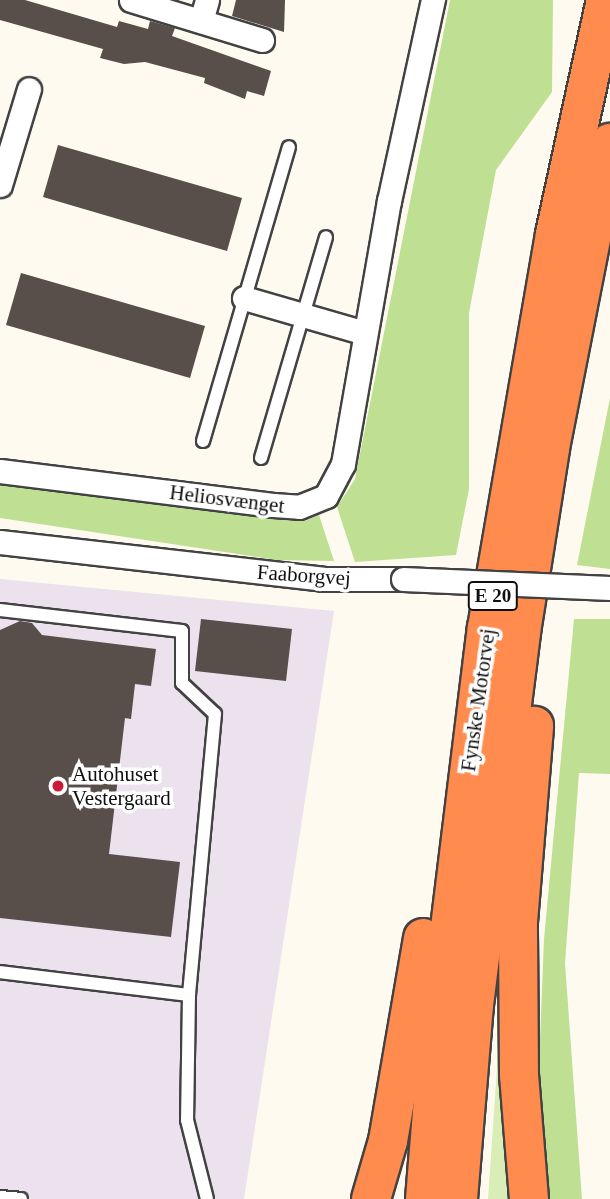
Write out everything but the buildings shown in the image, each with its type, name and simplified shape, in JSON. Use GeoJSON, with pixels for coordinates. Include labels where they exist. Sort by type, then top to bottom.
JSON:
{"type":"FeatureCollection","features":[{"type":"Feature","properties":{"kind":"highway","name":"Fynske Motorvej"},"geometry":{"type":"LineString","coordinates":[[425,1199],[441,1001],[487,628],[555,234],[606,0]]}},
{"type":"Feature","properties":{"kind":"highway","name":"Fynske Motorvej"},"geometry":{"type":"LineString","coordinates":[[458,1199],[474,1005],[519,645],[597,201],[610,143]]}},
{"type":"Feature","properties":{"kind":"highway"},"geometry":{"type":"LineString","coordinates":[[529,1199],[519,1074],[519,909],[530,754],[583,361],[597,201]]}},
{"type":"Feature","properties":{"kind":"highway"},"geometry":{"type":"LineString","coordinates":[[371,1199],[406,1047],[448,776],[487,628]]}},
{"type":"Feature","properties":{"kind":"street"},"geometry":{"type":"LineString","coordinates":[[131,0],[204,11],[262,40]]}},
{"type":"Feature","properties":{"kind":"street","name":"Heliosvænget"},"geometry":{"type":"LineString","coordinates":[[0,471],[273,505],[312,504],[326,496],[343,464],[365,333],[433,0]]}},
{"type":"Feature","properties":{"kind":"street"},"geometry":{"type":"LineString","coordinates":[[0,185],[29,89]]}},
{"type":"Feature","properties":{"kind":"street"},"geometry":{"type":"LineString","coordinates":[[244,298],[365,333]]}},
{"type":"Feature","properties":{"kind":"street","name":"Faaborgvej"},"geometry":{"type":"LineString","coordinates":[[0,542],[323,579],[403,579],[610,588]]}},
{"type":"Feature","properties":{"kind":"lane"},"geometry":{"type":"LineString","coordinates":[[203,441],[289,147]]}},
{"type":"Feature","properties":{"kind":"lane"},"geometry":{"type":"LineString","coordinates":[[261,458],[326,237]]}},
{"type":"Feature","properties":{"kind":"lane"},"geometry":{"type":"LineString","coordinates":[[0,610],[182,631],[182,682],[215,714],[189,995],[187,1120],[207,1199]]}},
{"type":"Feature","properties":{"kind":"lane"},"geometry":{"type":"LineString","coordinates":[[0,972],[189,995]]}},
{"type":"Feature","properties":{"kind":"lane"},"geometry":{"type":"LineString","coordinates":[[0,1197],[21,1199]]}},
{"type":"Feature","properties":{"kind":"shaded area"},"geometry":{"type":"Polygon","coordinates":[[[0,579],[334,611],[244,1199],[0,1199],[0,579]]]}},
{"type":"Feature","properties":{"kind":"green space"},"geometry":{"type":"Polygon","coordinates":[[[450,0],[553,0],[552,92],[496,170],[469,313],[469,489],[456,555],[355,562],[337,507],[355,479],[450,0]]]}},
{"type":"Feature","properties":{"kind":"green space"},"geometry":{"type":"Polygon","coordinates":[[[610,398],[610,569],[577,565],[610,398]]]}},
{"type":"Feature","properties":{"kind":"green space"},"geometry":{"type":"Polygon","coordinates":[[[0,483],[305,521],[319,515],[334,561],[277,560],[0,518],[0,483]]]}},
{"type":"Feature","properties":{"kind":"green space"},"geometry":{"type":"Polygon","coordinates":[[[574,619],[610,619],[610,774],[579,773],[565,963],[582,1199],[549,1199],[538,1091],[544,939],[574,619]]]}},
{"type":"Feature","properties":{"kind":"green space"},"geometry":{"type":"Polygon","coordinates":[[[499,1038],[508,1039],[518,1199],[488,1199],[499,1038]]]}},
{"type":"Feature","properties":{"kind":"place","name":"Autohuset Vestergaard"},"geometry":{"type":"Point","coordinates":[58,786]}}]}
